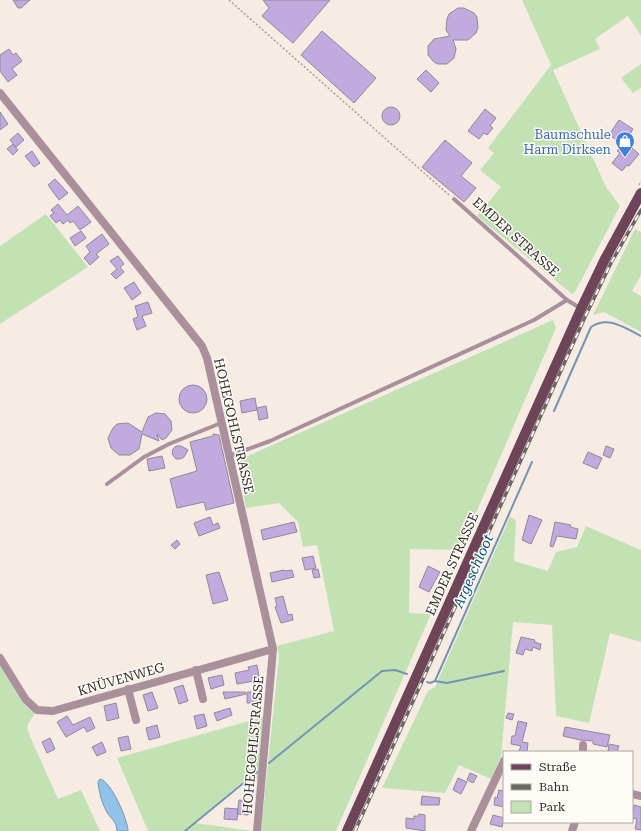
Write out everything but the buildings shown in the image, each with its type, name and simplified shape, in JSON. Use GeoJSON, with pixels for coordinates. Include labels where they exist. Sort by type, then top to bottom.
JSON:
{"type":"FeatureCollection","features":[{"type":"Feature","properties":{"kind":"main road","name":"EMDER STRASSE"},"geometry":{"type":"LineString","coordinates":[[348,831],[581,309],[641,193]]}},
{"type":"Feature","properties":{"kind":"street","name":"HOHEGOHLSTRASSE"},"geometry":{"type":"LineString","coordinates":[[0,93],[202,346],[207,358],[273,649],[257,831]]}},
{"type":"Feature","properties":{"kind":"street","name":"KNÜVENWEG"},"geometry":{"type":"LineString","coordinates":[[0,658],[26,700],[37,710],[53,711],[273,649]]}},
{"type":"Feature","properties":{"kind":"street"},"geometry":{"type":"LineString","coordinates":[[196,670],[203,699]]}},
{"type":"Feature","properties":{"kind":"street"},"geometry":{"type":"LineString","coordinates":[[128,689],[136,720]]}},
{"type":"Feature","properties":{"kind":"street"},"geometry":{"type":"LineString","coordinates":[[471,831],[503,763]]}},
{"type":"Feature","properties":{"kind":"lane","name":"EMDER STRASSE"},"geometry":{"type":"LineString","coordinates":[[454,199],[567,300],[581,309]]}},
{"type":"Feature","properties":{"kind":"lane"},"geometry":{"type":"LineString","coordinates":[[229,456],[270,441],[534,320],[567,300]]}},
{"type":"Feature","properties":{"kind":"lane"},"geometry":{"type":"LineString","coordinates":[[107,484],[144,457],[169,444],[222,422]]}},
{"type":"Feature","properties":{"kind":"path"},"geometry":{"type":"LineString","coordinates":[[229,0],[454,199]]}},
{"type":"Feature","properties":{"kind":"green space"},"geometry":{"type":"Polygon","coordinates":[[[522,0],[641,0],[641,36],[628,16],[595,39],[600,49],[553,70],[606,187],[620,206],[575,292],[572,294],[477,216],[501,187],[480,170],[494,153],[488,148],[551,65],[522,0]]]}},
{"type":"Feature","properties":{"kind":"green space"},"geometry":{"type":"Polygon","coordinates":[[[641,64],[641,88],[633,93],[621,78],[641,64]]]}},
{"type":"Feature","properties":{"kind":"green space"},"geometry":{"type":"Polygon","coordinates":[[[46,214],[88,267],[0,324],[0,246],[46,214]]]}},
{"type":"Feature","properties":{"kind":"green space"},"geometry":{"type":"Polygon","coordinates":[[[635,229],[641,232],[641,275],[632,291],[641,296],[641,332],[604,312],[593,315],[635,229]]]}},
{"type":"Feature","properties":{"kind":"green space"},"geometry":{"type":"Polygon","coordinates":[[[553,320],[556,328],[460,550],[410,549],[409,613],[431,614],[336,831],[261,831],[279,656],[277,646],[334,631],[317,545],[303,547],[298,522],[279,503],[246,508],[237,462],[553,320]]]}},
{"type":"Feature","properties":{"kind":"green space"},"geometry":{"type":"Polygon","coordinates":[[[510,517],[516,520],[514,561],[548,571],[556,552],[577,547],[586,526],[641,550],[641,642],[610,633],[589,723],[556,716],[552,625],[513,622],[501,757],[491,779],[459,765],[445,793],[382,788],[428,691],[435,687],[510,517]]]}},
{"type":"Feature","properties":{"kind":"green space"},"geometry":{"type":"Polygon","coordinates":[[[0,665],[24,705],[35,713],[27,726],[29,734],[58,799],[81,790],[100,831],[0,831],[0,665]]]}},
{"type":"Feature","properties":{"kind":"green space"},"geometry":{"type":"Polygon","coordinates":[[[263,717],[258,779],[247,778],[195,823],[253,831],[148,831],[117,758],[263,717]]]}},
{"type":"Feature","properties":{"kind":"water"},"geometry":{"type":"Polygon","coordinates":[[[100,779],[109,786],[114,793],[125,819],[128,831],[117,831],[115,823],[108,814],[101,798],[98,782],[100,779]]]}},
{"type":"Feature","properties":{"kind":"waterway","name":"Argeschloot"},"geometry":{"type":"LineString","coordinates":[[554,411],[591,327],[604,322],[610,322],[623,326],[641,336]]}},
{"type":"Feature","properties":{"kind":"waterway","name":"Argeschloot"},"geometry":{"type":"LineString","coordinates":[[427,682],[430,683],[435,681],[532,462]]}},
{"type":"Feature","properties":{"kind":"waterway","name":"Argeschloot"},"geometry":{"type":"LineString","coordinates":[[269,763],[382,671],[395,670],[407,674]]}},
{"type":"Feature","properties":{"kind":"waterway"},"geometry":{"type":"LineString","coordinates":[[435,681],[447,683],[504,671]]}},
{"type":"Feature","properties":{"kind":"waterway","name":"Argeschloot"},"geometry":{"type":"LineString","coordinates":[[185,831],[257,772]]}},
{"type":"Feature","properties":{"kind":"railway"},"geometry":{"type":"LineString","coordinates":[[355,831],[585,317],[611,263],[641,210]]}},
{"type":"Feature","properties":{"kind":"place","name":"Baumschule Harm Dirksen"},"geometry":{"type":"Point","coordinates":[625,158]}}]}
